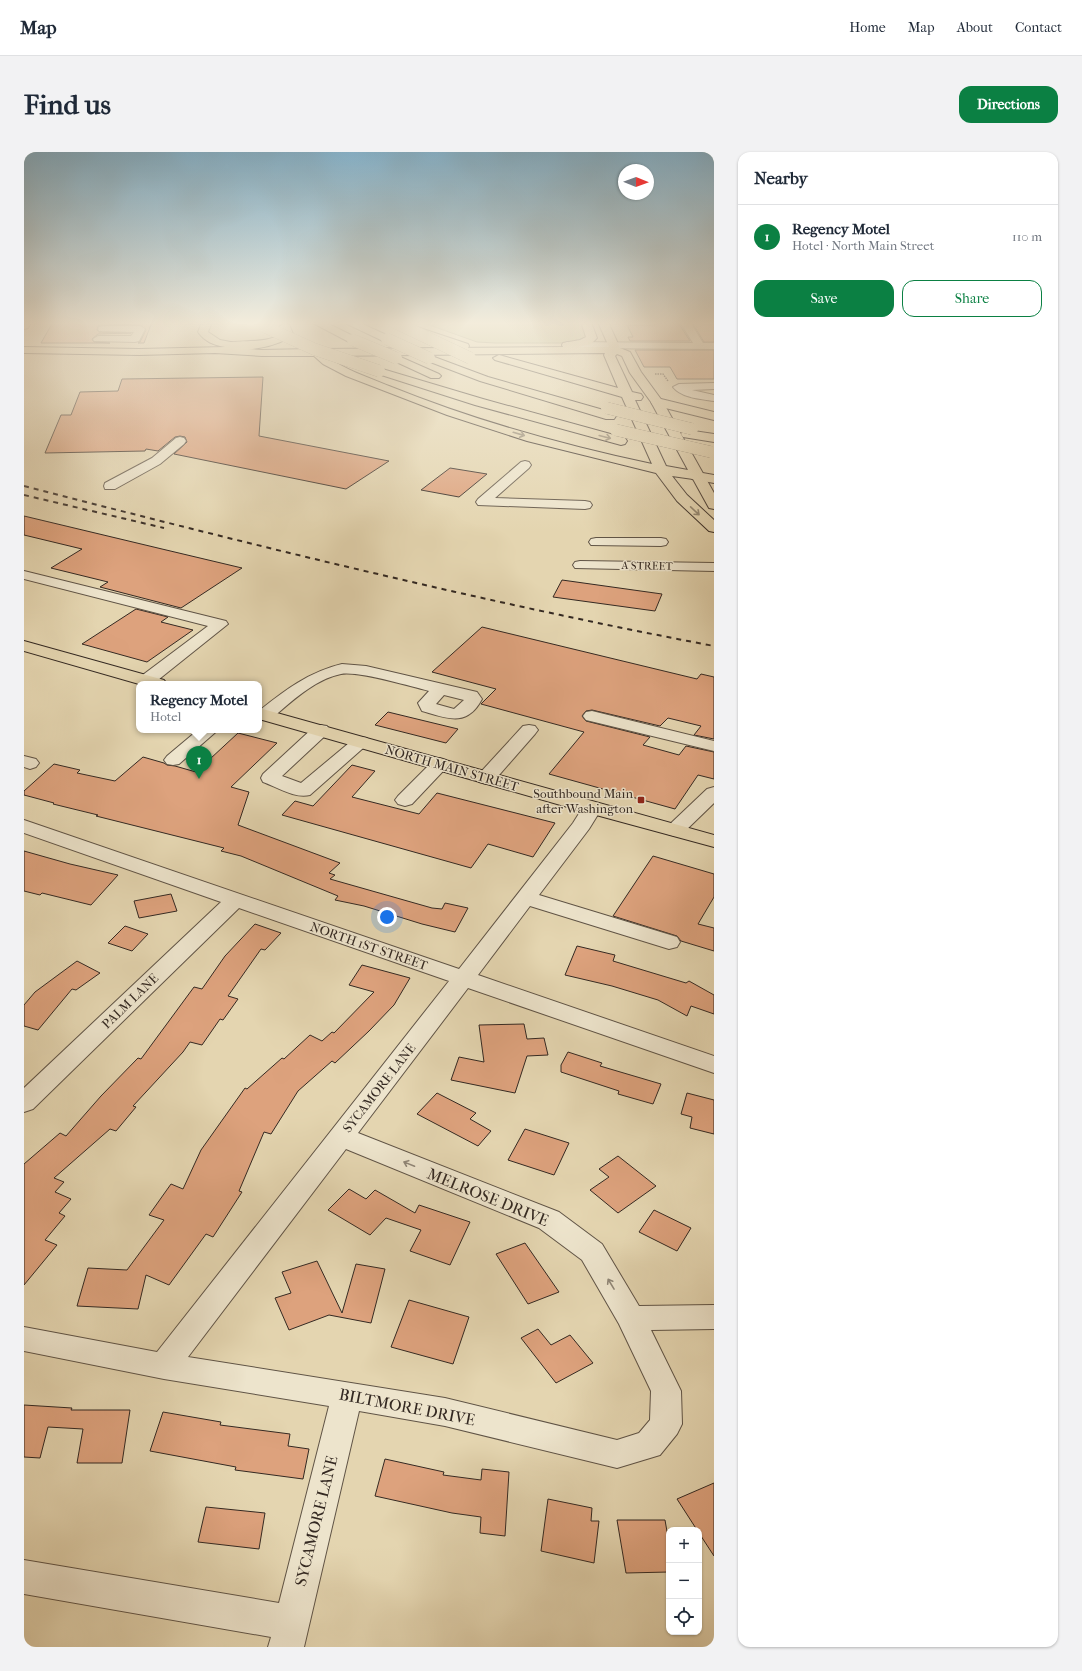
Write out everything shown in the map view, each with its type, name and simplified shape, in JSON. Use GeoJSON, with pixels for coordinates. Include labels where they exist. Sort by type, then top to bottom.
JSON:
{"type":"FeatureCollection","features":[{"type":"Feature","properties":{"kind":"main road"},"geometry":{"type":"LineString","coordinates":[[395,392],[433,407],[496,428],[576,450],[662,470],[714,480]]}},
{"type":"Feature","properties":{"kind":"main road"},"geometry":{"type":"LineString","coordinates":[[446,392],[479,402],[619,436],[713,455]]}},
{"type":"Feature","properties":{"kind":"main road"},"geometry":{"type":"LineString","coordinates":[[477,392],[619,436]]}},
{"type":"Feature","properties":{"kind":"main road"},"geometry":{"type":"LineString","coordinates":[[532,392],[687,434],[714,438]]}},
{"type":"Feature","properties":{"kind":"main road"},"geometry":{"type":"LineString","coordinates":[[555,392],[609,412]]}},
{"type":"Feature","properties":{"kind":"main road"},"geometry":{"type":"LineString","coordinates":[[615,392],[714,416]]}},
{"type":"Feature","properties":{"kind":"main road"},"geometry":{"type":"LineString","coordinates":[[625,392],[662,470],[682,498],[714,528]]}},
{"type":"Feature","properties":{"kind":"main road"},"geometry":{"type":"LineString","coordinates":[[650,392],[657,402],[714,505]]}},
{"type":"Feature","properties":{"kind":"main road"},"geometry":{"type":"LineString","coordinates":[[24,646],[148,681]]}},
{"type":"Feature","properties":{"kind":"main road","name":"NORTH MAIN STREET"},"geometry":{"type":"LineString","coordinates":[[262,714],[592,808],[714,841]]}},
{"type":"Feature","properties":{"kind":"street"},"geometry":{"type":"LineString","coordinates":[[686,392],[714,398]]}},
{"type":"Feature","properties":{"kind":"street"},"geometry":{"type":"LineString","coordinates":[[110,486],[156,461],[180,441]]}},
{"type":"Feature","properties":{"kind":"street"},"geometry":{"type":"LineString","coordinates":[[525,465],[483,502],[585,505]]}},
{"type":"Feature","properties":{"kind":"street"},"geometry":{"type":"LineString","coordinates":[[596,542],[661,542]]}},
{"type":"Feature","properties":{"kind":"street","name":"A STREET"},"geometry":{"type":"LineString","coordinates":[[580,565],[714,567]]}},
{"type":"Feature","properties":{"kind":"street"},"geometry":{"type":"LineString","coordinates":[[24,575],[28,574],[220,624],[153,681]]}},
{"type":"Feature","properties":{"kind":"street"},"geometry":{"type":"LineString","coordinates":[[262,714],[326,674],[343,669],[361,670],[440,689]]}},
{"type":"Feature","properties":{"kind":"street"},"geometry":{"type":"LineString","coordinates":[[592,716],[714,746]]}},
{"type":"Feature","properties":{"kind":"street"},"geometry":{"type":"LineString","coordinates":[[321,730],[270,778],[303,791],[361,742]]}},
{"type":"Feature","properties":{"kind":"street"},"geometry":{"type":"LineString","coordinates":[[486,778],[529,730]]}},
{"type":"Feature","properties":{"kind":"street"},"geometry":{"type":"LineString","coordinates":[[173,760],[205,733]]}},
{"type":"Feature","properties":{"kind":"street"},"geometry":{"type":"LineString","coordinates":[[405,800],[440,764]]}},
{"type":"Feature","properties":{"kind":"street"},"geometry":{"type":"LineString","coordinates":[[675,830],[714,793]]}},
{"type":"Feature","properties":{"kind":"street","name":"SYCAMORE LANE"},"geometry":{"type":"LineString","coordinates":[[164,1366],[582,825],[592,808]]}},
{"type":"Feature","properties":{"kind":"street","name":"NORTH 1ST STREET"},"geometry":{"type":"LineString","coordinates":[[24,826],[714,1066]]}},
{"type":"Feature","properties":{"kind":"street"},"geometry":{"type":"LineString","coordinates":[[526,898],[669,942]]}},
{"type":"Feature","properties":{"kind":"street","name":"PALM LANE"},"geometry":{"type":"LineString","coordinates":[[24,1103],[235,900]]}},
{"type":"Feature","properties":{"kind":"street","name":"MELROSE DRIVE"},"geometry":{"type":"LineString","coordinates":[[341,1137],[549,1220],[592,1252],[631,1318]]}},
{"type":"Feature","properties":{"kind":"street"},"geometry":{"type":"LineString","coordinates":[[631,1318],[714,1317]]}},
{"type":"Feature","properties":{"kind":"street","name":"BILTMORE DRIVE"},"geometry":{"type":"LineString","coordinates":[[24,1339],[164,1366],[445,1412],[617,1454],[649,1445],[666,1424],[666,1391],[631,1318]]}},
{"type":"Feature","properties":{"kind":"street","name":"SYCAMORE LANE"},"geometry":{"type":"LineString","coordinates":[[289,1635],[347,1396]]}},
{"type":"Feature","properties":{"kind":"street"},"geometry":{"type":"LineString","coordinates":[[24,1577],[289,1635]]}},
{"type":"Feature","properties":{"kind":"building"},"geometry":{"type":"Polygon","coordinates":[[[80,392],[262,392],[259,436],[389,461],[346,489],[174,454],[187,442],[185,437],[180,436],[175,437],[158,451],[146,449],[145,451],[45,453],[61,415],[71,415],[80,392]]]}},
{"type":"Feature","properties":{"kind":"building"},"geometry":{"type":"Polygon","coordinates":[[[450,468],[487,474],[459,497],[421,490],[450,468]]]}},
{"type":"Feature","properties":{"kind":"building"},"geometry":{"type":"Polygon","coordinates":[[[24,516],[242,568],[181,608],[100,587],[108,582],[51,568],[82,549],[24,535],[24,516]]]}},
{"type":"Feature","properties":{"kind":"building"},"geometry":{"type":"Polygon","coordinates":[[[562,580],[662,594],[655,611],[553,597],[562,580]]]}},
{"type":"Feature","properties":{"kind":"building"},"geometry":{"type":"Polygon","coordinates":[[[136,609],[168,617],[161,622],[193,630],[147,662],[82,644],[136,609]]]}},
{"type":"Feature","properties":{"kind":"building"},"geometry":{"type":"Polygon","coordinates":[[[482,627],[697,679],[701,674],[714,677],[714,739],[694,735],[701,726],[668,718],[660,726],[592,710],[586,711],[582,716],[586,721],[650,737],[643,745],[679,755],[686,746],[714,752],[714,779],[698,775],[675,809],[549,774],[584,732],[481,704],[496,689],[432,672],[482,627]]]}},
{"type":"Feature","properties":{"kind":"building"},"geometry":{"type":"Polygon","coordinates":[[[388,712],[458,729],[446,743],[375,725],[388,712]]]}},
{"type":"Feature","properties":{"kind":"building"},"geometry":{"type":"Polygon","coordinates":[[[238,733],[277,743],[231,787],[249,792],[238,825],[340,863],[329,873],[335,875],[330,879],[432,908],[442,909],[445,903],[468,908],[455,932],[422,924],[364,906],[335,900],[338,896],[241,856],[221,851],[224,848],[96,816],[98,815],[24,795],[24,791],[54,764],[80,770],[77,773],[115,781],[143,757],[196,772],[238,733]]]}},
{"type":"Feature","properties":{"kind":"building"},"geometry":{"type":"Polygon","coordinates":[[[352,765],[375,771],[352,797],[419,814],[437,793],[555,823],[533,857],[488,844],[471,868],[282,815],[295,801],[313,806],[352,765]]]}},
{"type":"Feature","properties":{"kind":"building"},"geometry":{"type":"Polygon","coordinates":[[[24,851],[70,864],[118,875],[91,905],[42,893],[40,895],[24,891],[24,851]]]}},
{"type":"Feature","properties":{"kind":"building"},"geometry":{"type":"Polygon","coordinates":[[[653,856],[714,874],[714,897],[698,924],[714,928],[714,951],[681,941],[677,936],[613,916],[653,856]]]}},
{"type":"Feature","properties":{"kind":"building"},"geometry":{"type":"Polygon","coordinates":[[[171,894],[177,911],[139,918],[134,901],[171,894]]]}},
{"type":"Feature","properties":{"kind":"building"},"geometry":{"type":"Polygon","coordinates":[[[255,924],[281,933],[265,950],[261,949],[228,996],[238,999],[223,1020],[220,1019],[202,1045],[190,1042],[183,1052],[133,1106],[136,1107],[116,1131],[110,1129],[54,1178],[64,1182],[55,1192],[71,1199],[59,1213],[65,1216],[45,1240],[57,1245],[24,1285],[24,1164],[60,1133],[66,1136],[101,1096],[138,1058],[141,1059],[194,987],[202,989],[225,956],[255,924]]]}},
{"type":"Feature","properties":{"kind":"building"},"geometry":{"type":"Polygon","coordinates":[[[125,926],[148,934],[132,951],[108,943],[125,926]]]}},
{"type":"Feature","properties":{"kind":"building"},"geometry":{"type":"Polygon","coordinates":[[[577,946],[615,955],[613,961],[686,983],[689,981],[714,995],[714,1014],[691,1006],[687,1016],[658,1000],[612,986],[565,975],[577,946]]]}},
{"type":"Feature","properties":{"kind":"building"},"geometry":{"type":"Polygon","coordinates":[[[77,961],[100,973],[76,990],[72,989],[38,1030],[24,1026],[24,1005],[35,992],[77,961]]]}},
{"type":"Feature","properties":{"kind":"building"},"geometry":{"type":"Polygon","coordinates":[[[362,965],[410,978],[394,1005],[335,1063],[332,1061],[298,1091],[271,1134],[264,1132],[239,1191],[242,1192],[213,1237],[206,1234],[169,1285],[146,1275],[138,1309],[77,1306],[88,1268],[127,1270],[164,1220],[149,1215],[171,1184],[183,1189],[201,1150],[245,1088],[247,1089],[282,1058],[284,1059],[310,1035],[322,1041],[332,1032],[334,1033],[374,992],[349,985],[362,965]]]}},
{"type":"Feature","properties":{"kind":"building"},"geometry":{"type":"Polygon","coordinates":[[[524,1024],[527,1039],[544,1038],[548,1055],[527,1056],[515,1093],[451,1080],[459,1057],[484,1062],[479,1025],[524,1024]]]}},
{"type":"Feature","properties":{"kind":"building"},"geometry":{"type":"Polygon","coordinates":[[[568,1052],[602,1063],[600,1066],[661,1084],[653,1104],[618,1094],[619,1091],[561,1072],[561,1065],[568,1052]]]}},
{"type":"Feature","properties":{"kind":"building"},"geometry":{"type":"Polygon","coordinates":[[[437,1093],[476,1113],[470,1119],[491,1131],[478,1146],[417,1114],[437,1093]]]}},
{"type":"Feature","properties":{"kind":"building"},"geometry":{"type":"Polygon","coordinates":[[[687,1093],[714,1100],[714,1134],[690,1128],[692,1117],[681,1114],[687,1093]]]}},
{"type":"Feature","properties":{"kind":"building"},"geometry":{"type":"Polygon","coordinates":[[[525,1129],[569,1143],[554,1175],[508,1160],[525,1129]]]}},
{"type":"Feature","properties":{"kind":"building"},"geometry":{"type":"Polygon","coordinates":[[[618,1156],[656,1186],[618,1213],[590,1190],[609,1177],[599,1169],[618,1156]]]}},
{"type":"Feature","properties":{"kind":"building"},"geometry":{"type":"Polygon","coordinates":[[[349,1189],[366,1199],[375,1190],[415,1213],[419,1205],[470,1222],[450,1265],[410,1251],[421,1230],[386,1218],[370,1235],[328,1210],[349,1189]]]}},
{"type":"Feature","properties":{"kind":"building"},"geometry":{"type":"Polygon","coordinates":[[[654,1210],[691,1228],[677,1251],[639,1232],[654,1210]]]}},
{"type":"Feature","properties":{"kind":"building"},"geometry":{"type":"Polygon","coordinates":[[[525,1243],[559,1292],[528,1304],[496,1254],[525,1243]]]}},
{"type":"Feature","properties":{"kind":"building"},"geometry":{"type":"Polygon","coordinates":[[[317,1261],[342,1313],[356,1264],[385,1269],[371,1323],[329,1315],[289,1330],[275,1298],[291,1293],[282,1272],[317,1261]]]}},
{"type":"Feature","properties":{"kind":"building"},"geometry":{"type":"Polygon","coordinates":[[[409,1300],[469,1317],[453,1364],[391,1347],[409,1300]]]}},
{"type":"Feature","properties":{"kind":"building"},"geometry":{"type":"Polygon","coordinates":[[[538,1329],[551,1345],[570,1335],[593,1363],[556,1383],[521,1338],[538,1329]]]}},
{"type":"Feature","properties":{"kind":"building"},"geometry":{"type":"Polygon","coordinates":[[[24,1405],[72,1408],[71,1410],[130,1410],[122,1463],[77,1463],[83,1429],[48,1427],[40,1458],[24,1457],[24,1405]]]}},
{"type":"Feature","properties":{"kind":"building"},"geometry":{"type":"Polygon","coordinates":[[[163,1412],[221,1422],[220,1425],[290,1434],[288,1446],[309,1449],[303,1479],[235,1470],[236,1467],[150,1451],[163,1412]]]}},
{"type":"Feature","properties":{"kind":"building"},"geometry":{"type":"Polygon","coordinates":[[[385,1459],[444,1472],[443,1475],[481,1480],[482,1469],[509,1472],[505,1536],[480,1533],[481,1517],[452,1513],[375,1496],[385,1459]]]}},
{"type":"Feature","properties":{"kind":"building"},"geometry":{"type":"Polygon","coordinates":[[[714,1483],[714,1556],[702,1538],[702,1527],[695,1527],[677,1499],[714,1483]]]}},
{"type":"Feature","properties":{"kind":"building"},"geometry":{"type":"Polygon","coordinates":[[[548,1499],[592,1508],[591,1521],[599,1521],[594,1563],[541,1551],[548,1499]]]}},
{"type":"Feature","properties":{"kind":"building"},"geometry":{"type":"Polygon","coordinates":[[[206,1507],[265,1513],[259,1549],[198,1542],[206,1507]]]}},
{"type":"Feature","properties":{"kind":"building"},"geometry":{"type":"Polygon","coordinates":[[[617,1520],[665,1520],[666,1572],[626,1573],[617,1520]]]}},
{"type":"Feature","properties":{"kind":"railway"},"geometry":{"type":"LineString","coordinates":[[24,486],[195,530],[454,592],[714,646]]}},
{"type":"Feature","properties":{"kind":"railway"},"geometry":{"type":"LineString","coordinates":[[24,495],[164,528]]}},
{"type":"Feature","properties":{"kind":"place","name":"Regency Motel"},"geometry":{"type":"Point","coordinates":[199,779]}},
{"type":"Feature","properties":{"kind":"place","name":"Southbound Main after Washington"},"geometry":{"type":"Point","coordinates":[641,800]}}]}
